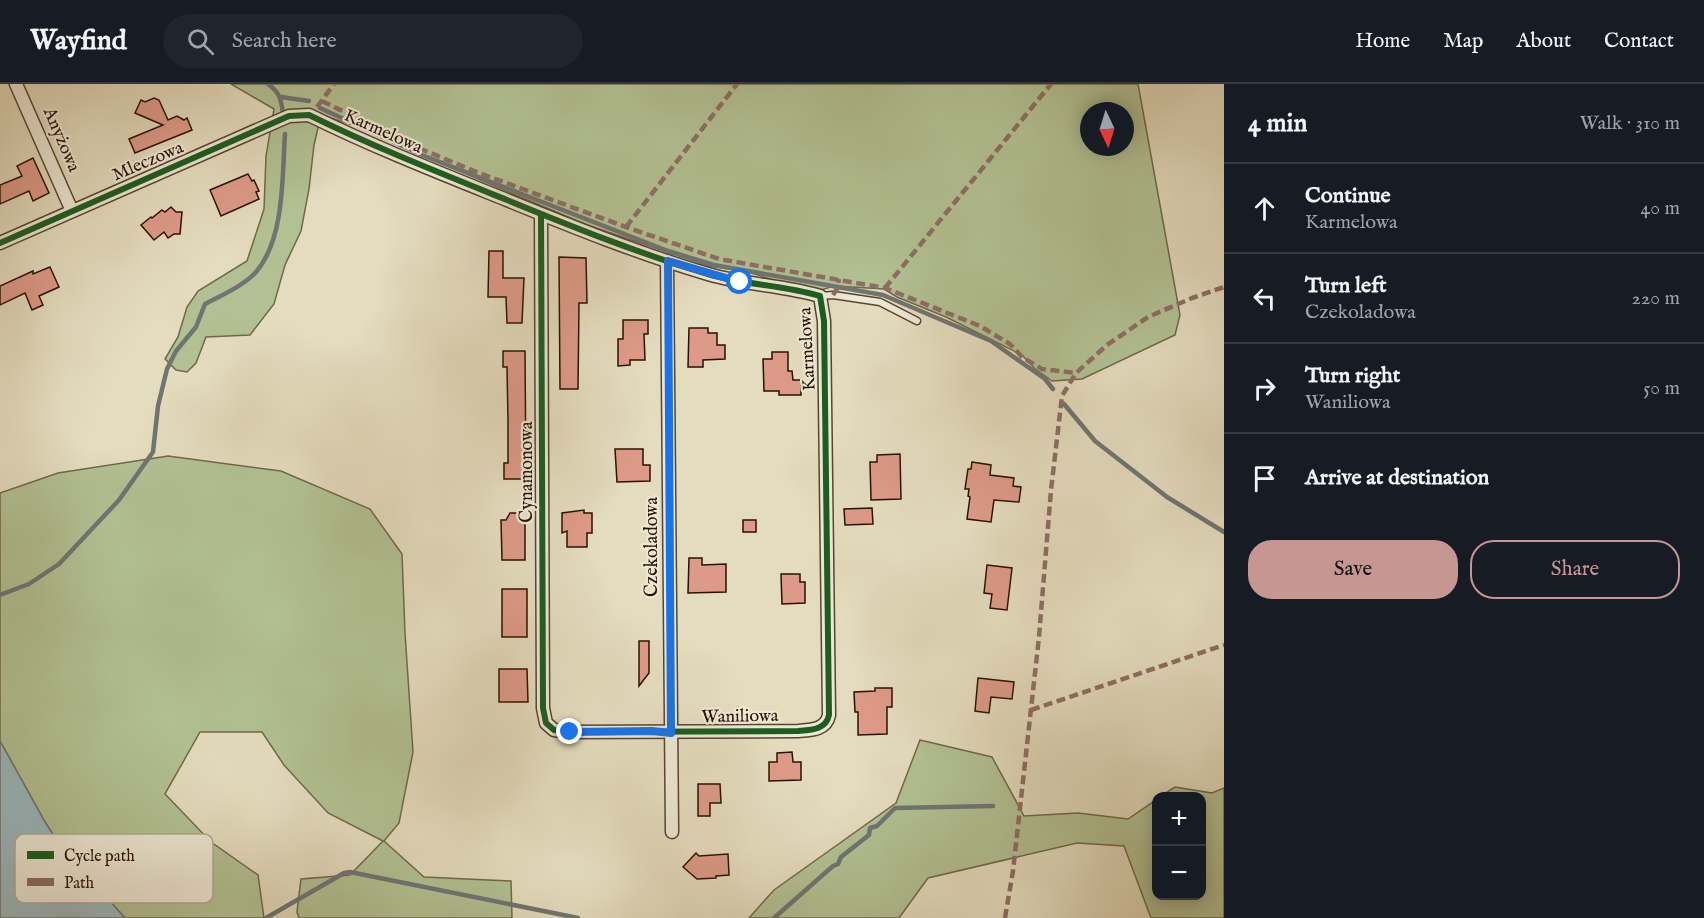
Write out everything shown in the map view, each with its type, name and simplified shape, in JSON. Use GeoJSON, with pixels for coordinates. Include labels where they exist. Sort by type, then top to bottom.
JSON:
{"type":"FeatureCollection","features":[{"type":"Feature","properties":{"kind":"street","name":"Anyżowa"},"geometry":{"type":"LineString","coordinates":[[16,84],[72,211]]}},
{"type":"Feature","properties":{"kind":"street","name":"Mleczowa"},"geometry":{"type":"LineString","coordinates":[[0,243],[289,116],[309,115]]}},
{"type":"Feature","properties":{"kind":"street","name":"Karmelowa"},"geometry":{"type":"LineString","coordinates":[[309,115],[375,147],[541,214],[668,261],[740,282],[786,288],[820,296],[824,321],[829,715],[828,721],[823,726]]}},
{"type":"Feature","properties":{"kind":"street","name":"Cynamonowa"},"geometry":{"type":"LineString","coordinates":[[541,214],[543,715],[549,728]]}},
{"type":"Feature","properties":{"kind":"street","name":"Czekoladowa"},"geometry":{"type":"LineString","coordinates":[[668,261],[672,832]]}},
{"type":"Feature","properties":{"kind":"street","name":"Waniliowa"},"geometry":{"type":"LineString","coordinates":[[549,728],[570,732],[652,731],[671,733],[798,731],[813,730],[823,726]]}},
{"type":"Feature","properties":{"kind":"lane"},"geometry":{"type":"LineString","coordinates":[[820,296],[833,295],[880,302],[917,321]]}},
{"type":"Feature","properties":{"kind":"green space"},"geometry":{"type":"Polygon","coordinates":[[[231,84],[1138,84],[1180,315],[1175,335],[1082,379],[1052,381],[1034,368],[1022,355],[884,289],[834,286],[821,290],[805,290],[748,272],[709,266],[587,225],[440,163],[375,132],[321,115],[314,145],[301,231],[285,265],[274,304],[250,335],[206,337],[196,363],[187,372],[176,370],[165,359],[178,337],[187,307],[198,291],[247,261],[264,209],[266,156],[274,109],[231,84]]]}},
{"type":"Feature","properties":{"kind":"green space"},"geometry":{"type":"Polygon","coordinates":[[[168,456],[281,471],[370,509],[402,554],[413,752],[399,823],[384,841],[424,877],[511,881],[512,918],[299,918],[297,912],[301,879],[350,875],[383,841],[328,813],[284,765],[262,732],[200,732],[165,794],[203,834],[53,834],[0,741],[0,493],[58,473],[168,456]]]}},
{"type":"Feature","properties":{"kind":"green space"},"geometry":{"type":"Polygon","coordinates":[[[920,740],[992,757],[1024,816],[1078,813],[1128,819],[1152,803],[1152,900],[1206,900],[1206,792],[1212,793],[1224,788],[1224,918],[1151,918],[1124,846],[1077,843],[928,878],[899,918],[749,918],[774,890],[896,803],[920,740]]]}},
{"type":"Feature","properties":{"kind":"green space"},"geometry":{"type":"Polygon","coordinates":[[[1175,787],[1206,792],[1167,792],[1175,787]]]}},
{"type":"Feature","properties":{"kind":"green space"},"geometry":{"type":"Polygon","coordinates":[[[213,843],[258,875],[264,918],[125,918],[112,903],[213,903],[213,843]]]}},
{"type":"Feature","properties":{"kind":"water"},"geometry":{"type":"Polygon","coordinates":[[[0,741],[53,834],[15,834],[15,903],[112,903],[125,918],[0,918],[0,741]]]}},
{"type":"Feature","properties":{"kind":"building"},"geometry":{"type":"Polygon","coordinates":[[[154,98],[159,100],[168,120],[177,116],[184,120],[187,118],[192,130],[135,153],[129,139],[163,125],[135,113],[141,100],[145,102],[154,98]]]}},
{"type":"Feature","properties":{"kind":"building"},"geometry":{"type":"Polygon","coordinates":[[[33,158],[49,193],[33,201],[29,191],[0,204],[0,185],[22,176],[17,166],[33,158]]]}},
{"type":"Feature","properties":{"kind":"building"},"geometry":{"type":"Polygon","coordinates":[[[248,174],[259,191],[256,192],[259,199],[221,216],[210,190],[248,174]]]}},
{"type":"Feature","properties":{"kind":"building"},"geometry":{"type":"Polygon","coordinates":[[[171,207],[176,212],[182,212],[180,234],[174,234],[168,238],[164,232],[154,240],[141,225],[162,210],[165,212],[171,207]]]}},
{"type":"Feature","properties":{"kind":"building"},"geometry":{"type":"Polygon","coordinates":[[[489,251],[503,251],[503,278],[524,278],[522,323],[507,323],[506,297],[488,297],[489,251]]]}},
{"type":"Feature","properties":{"kind":"building"},"geometry":{"type":"Polygon","coordinates":[[[559,257],[586,258],[587,303],[579,303],[578,389],[560,389],[559,257]]]}},
{"type":"Feature","properties":{"kind":"building"},"geometry":{"type":"Polygon","coordinates":[[[50,267],[59,287],[39,296],[43,305],[32,310],[25,293],[0,305],[0,286],[33,271],[33,274],[50,267]]]}},
{"type":"Feature","properties":{"kind":"building"},"geometry":{"type":"Polygon","coordinates":[[[623,320],[648,320],[648,334],[644,334],[645,360],[630,360],[630,365],[618,366],[618,339],[623,339],[623,320]]]}},
{"type":"Feature","properties":{"kind":"building"},"geometry":{"type":"Polygon","coordinates":[[[689,328],[708,328],[708,333],[717,333],[717,345],[725,345],[725,359],[703,360],[703,367],[688,367],[689,328]]]}},
{"type":"Feature","properties":{"kind":"building"},"geometry":{"type":"Polygon","coordinates":[[[503,351],[525,351],[526,479],[504,479],[504,463],[508,463],[508,421],[507,367],[503,367],[503,351]]]}},
{"type":"Feature","properties":{"kind":"building"},"geometry":{"type":"Polygon","coordinates":[[[772,352],[788,352],[788,371],[792,371],[793,380],[801,380],[801,395],[779,395],[779,391],[764,391],[763,359],[772,359],[772,352]]]}},
{"type":"Feature","properties":{"kind":"building"},"geometry":{"type":"Polygon","coordinates":[[[615,449],[643,449],[643,465],[650,465],[650,481],[617,482],[615,449]]]}},
{"type":"Feature","properties":{"kind":"building"},"geometry":{"type":"Polygon","coordinates":[[[900,454],[901,499],[871,500],[870,462],[877,462],[877,455],[900,454]]]}},
{"type":"Feature","properties":{"kind":"building"},"geometry":{"type":"Polygon","coordinates":[[[972,462],[991,465],[990,475],[1014,478],[1013,486],[1021,487],[1019,502],[994,500],[991,522],[967,519],[970,497],[968,496],[969,489],[965,489],[968,469],[971,469],[972,462]]]}},
{"type":"Feature","properties":{"kind":"building"},"geometry":{"type":"Polygon","coordinates":[[[872,508],[873,524],[845,525],[844,509],[872,508]]]}},
{"type":"Feature","properties":{"kind":"building"},"geometry":{"type":"Polygon","coordinates":[[[584,510],[584,513],[592,513],[592,533],[587,533],[587,547],[567,547],[567,531],[562,533],[562,513],[584,510]]]}},
{"type":"Feature","properties":{"kind":"building"},"geometry":{"type":"Polygon","coordinates":[[[510,513],[517,513],[519,519],[525,519],[525,560],[502,560],[501,520],[506,520],[510,513]]]}},
{"type":"Feature","properties":{"kind":"building"},"geometry":{"type":"Polygon","coordinates":[[[743,520],[756,520],[756,532],[743,532],[743,520]]]}},
{"type":"Feature","properties":{"kind":"building"},"geometry":{"type":"Polygon","coordinates":[[[689,558],[702,558],[702,565],[726,564],[726,592],[688,593],[689,558]]]}},
{"type":"Feature","properties":{"kind":"building"},"geometry":{"type":"Polygon","coordinates":[[[987,565],[1012,568],[1007,610],[990,608],[992,594],[984,593],[987,565]]]}},
{"type":"Feature","properties":{"kind":"building"},"geometry":{"type":"Polygon","coordinates":[[[781,574],[800,574],[800,582],[805,582],[805,603],[782,604],[781,574]]]}},
{"type":"Feature","properties":{"kind":"building"},"geometry":{"type":"Polygon","coordinates":[[[502,589],[527,589],[527,637],[502,637],[502,589]]]}},
{"type":"Feature","properties":{"kind":"building"},"geometry":{"type":"Polygon","coordinates":[[[639,641],[649,641],[649,673],[639,686],[639,641]]]}},
{"type":"Feature","properties":{"kind":"building"},"geometry":{"type":"Polygon","coordinates":[[[499,669],[527,669],[528,702],[499,702],[499,669]]]}},
{"type":"Feature","properties":{"kind":"building"},"geometry":{"type":"Polygon","coordinates":[[[978,678],[1014,682],[1012,699],[991,697],[989,713],[975,711],[978,678]]]}},
{"type":"Feature","properties":{"kind":"building"},"geometry":{"type":"Polygon","coordinates":[[[875,688],[892,688],[892,707],[887,707],[887,734],[858,735],[858,712],[855,712],[854,692],[875,691],[875,688]]]}},
{"type":"Feature","properties":{"kind":"building"},"geometry":{"type":"Polygon","coordinates":[[[792,752],[793,762],[801,762],[801,780],[769,781],[769,762],[777,762],[777,753],[792,752]]]}},
{"type":"Feature","properties":{"kind":"building"},"geometry":{"type":"Polygon","coordinates":[[[698,784],[720,784],[721,803],[710,803],[710,816],[698,816],[698,784]]]}},
{"type":"Feature","properties":{"kind":"building"},"geometry":{"type":"Polygon","coordinates":[[[696,853],[699,856],[728,854],[729,875],[697,879],[683,867],[696,853]]]}},
{"type":"Feature","properties":{"kind":"waterway"},"geometry":{"type":"LineString","coordinates":[[268,84],[279,97],[283,113]]}},
{"type":"Feature","properties":{"kind":"waterway"},"geometry":{"type":"LineString","coordinates":[[281,97],[309,101]]}},
{"type":"Feature","properties":{"kind":"waterway"},"geometry":{"type":"LineString","coordinates":[[320,108],[422,155],[668,251],[714,265],[883,295],[991,341],[1045,379],[1053,389]]}},
{"type":"Feature","properties":{"kind":"waterway"},"geometry":{"type":"LineString","coordinates":[[0,595],[29,584],[59,564],[119,500],[153,452],[158,406],[167,369],[176,351],[196,327],[205,304],[251,277],[265,258],[272,242],[280,206],[285,134]]}},
{"type":"Feature","properties":{"kind":"waterway"},"geometry":{"type":"LineString","coordinates":[[1064,404],[1095,441],[1167,497],[1224,532]]}},
{"type":"Feature","properties":{"kind":"waterway"},"geometry":{"type":"LineString","coordinates":[[774,918],[838,864],[841,857],[869,835],[870,828],[877,826],[895,808],[993,806]]}},
{"type":"Feature","properties":{"kind":"waterway"},"geometry":{"type":"LineString","coordinates":[[266,918],[344,873],[350,872],[578,918]]}},
{"type":"Feature","properties":{"kind":"marked path"},"geometry":{"type":"LineString","coordinates":[[317,107],[334,84]]}},
{"type":"Feature","properties":{"kind":"marked path"},"geometry":{"type":"LineString","coordinates":[[626,227],[737,84]]}},
{"type":"Feature","properties":{"kind":"marked path"},"geometry":{"type":"LineString","coordinates":[[885,288],[1051,84]]}},
{"type":"Feature","properties":{"kind":"marked path"},"geometry":{"type":"LineString","coordinates":[[322,101],[416,147],[479,173],[626,227],[719,259],[885,288],[980,326],[1010,344],[1022,357],[1042,369],[1076,373]]}},
{"type":"Feature","properties":{"kind":"marked path"},"geometry":{"type":"LineString","coordinates":[[833,295],[839,279]]}},
{"type":"Feature","properties":{"kind":"marked path"},"geometry":{"type":"LineString","coordinates":[[1005,918],[1013,871],[1039,637],[1051,490],[1062,396],[1076,373],[1107,345],[1148,317],[1224,287]]}},
{"type":"Feature","properties":{"kind":"marked path"},"geometry":{"type":"LineString","coordinates":[[1031,710],[1224,645]]}},
{"type":"Feature","properties":{"kind":"cycle path"},"geometry":{"type":"LineString","coordinates":[[0,243],[289,116],[309,115],[432,170],[632,249],[722,278],[792,289],[820,296],[824,321],[829,715],[825,724],[813,729],[798,731],[570,732],[554,730],[546,723],[543,708],[541,214]]}},
{"type":"Feature","properties":{"kind":"route"},"geometry":{"type":"LineString","coordinates":[[570,732],[652,731],[671,733],[668,261],[740,282]]}}]}
